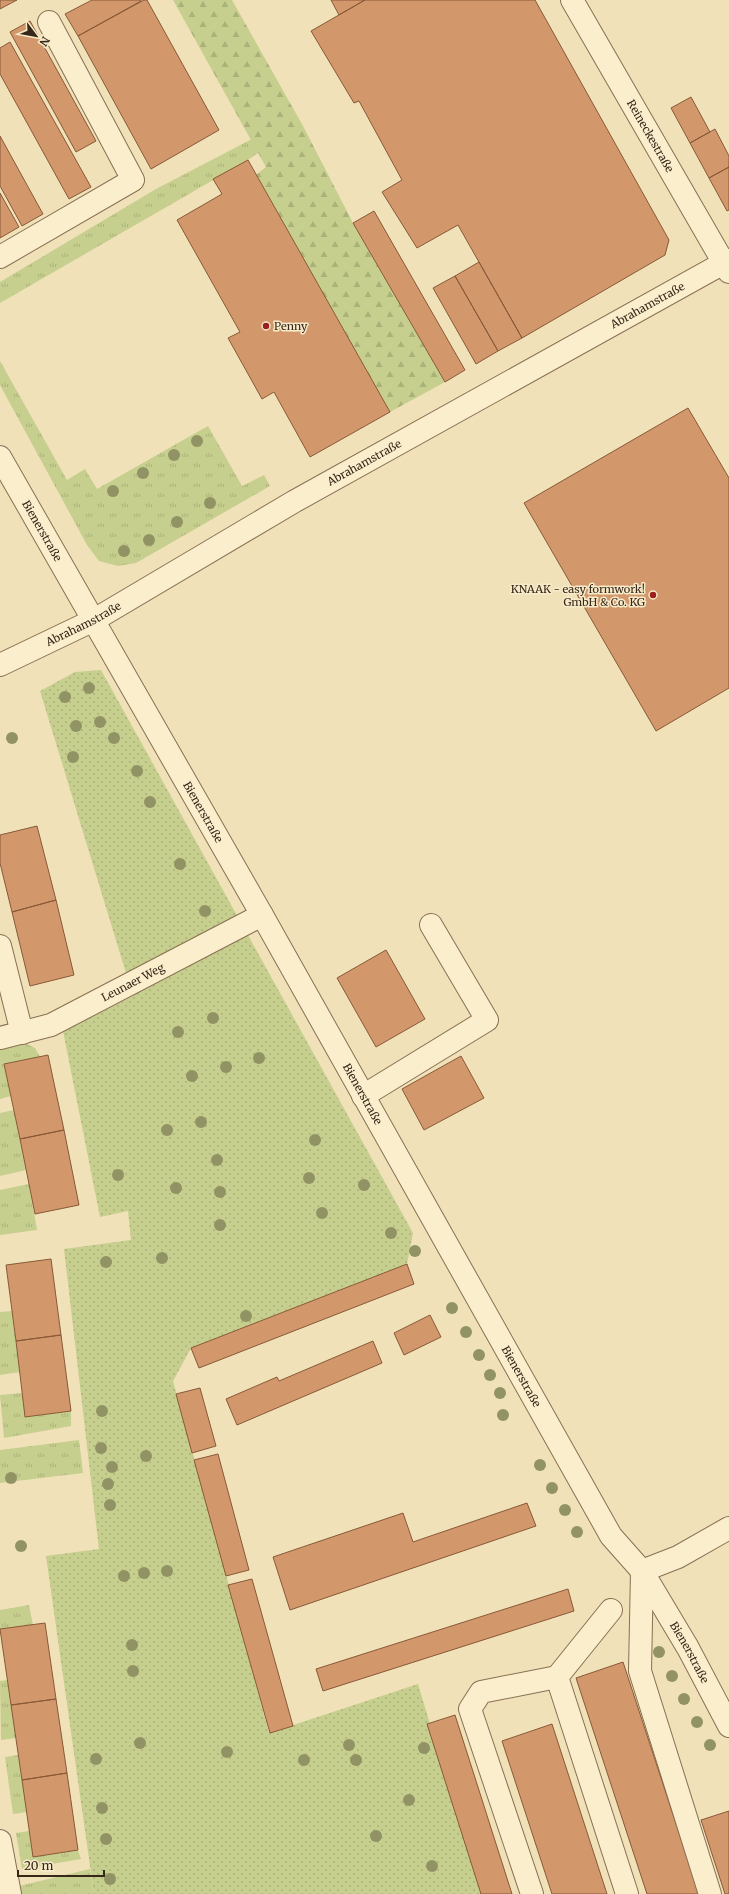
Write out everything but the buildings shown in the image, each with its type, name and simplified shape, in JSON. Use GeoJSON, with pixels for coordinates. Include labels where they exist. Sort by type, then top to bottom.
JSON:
{"type":"FeatureCollection","features":[{"type":"Feature","properties":{"kind":"street","name":"Reineckestraße"},"geometry":{"type":"LineString","coordinates":[[572,0],[727,265]]}},
{"type":"Feature","properties":{"kind":"street"},"geometry":{"type":"LineString","coordinates":[[0,257],[133,180],[49,22]]}},
{"type":"Feature","properties":{"kind":"street","name":"Abrahamstraße"},"geometry":{"type":"LineString","coordinates":[[0,665],[94,620],[295,501],[727,265]]}},
{"type":"Feature","properties":{"kind":"street","name":"Bienerstraße"},"geometry":{"type":"LineString","coordinates":[[0,458],[262,915],[611,1536],[642,1571],[688,1648],[729,1726]]}},
{"type":"Feature","properties":{"kind":"street","name":"Leunaer Weg"},"geometry":{"type":"LineString","coordinates":[[0,1038],[51,1025],[262,915]]}},
{"type":"Feature","properties":{"kind":"street"},"geometry":{"type":"LineString","coordinates":[[363,1096],[487,1020],[431,925]]}},
{"type":"Feature","properties":{"kind":"street"},"geometry":{"type":"LineString","coordinates":[[1,954],[22,1033]]}},
{"type":"Feature","properties":{"kind":"street"},"geometry":{"type":"LineString","coordinates":[[710,1894],[640,1671],[642,1571],[678,1557],[729,1528]]}},
{"type":"Feature","properties":{"kind":"street"},"geometry":{"type":"LineString","coordinates":[[532,1894],[470,1709],[481,1692],[556,1677],[611,1610]]}},
{"type":"Feature","properties":{"kind":"street"},"geometry":{"type":"LineString","coordinates":[[556,1677],[627,1894]]}},
{"type":"Feature","properties":{"kind":"street"},"geometry":{"type":"LineString","coordinates":[[0,1841],[10,1894]]}},
{"type":"Feature","properties":{"kind":"green space"},"geometry":{"type":"Polygon","coordinates":[[[173,0],[232,0],[303,126],[353,223],[445,382],[390,412],[256,175],[266,167],[173,0]]]}},
{"type":"Feature","properties":{"kind":"green space"},"geometry":{"type":"Polygon","coordinates":[[[252,139],[259,152],[248,160],[0,303],[0,282],[156,189],[252,139]]]}},
{"type":"Feature","properties":{"kind":"green space"},"geometry":{"type":"Polygon","coordinates":[[[0,361],[67,480],[85,469],[97,489],[208,426],[242,486],[264,475],[270,486],[136,563],[118,566],[99,561],[87,545],[0,385],[0,361]]]}},
{"type":"Feature","properties":{"kind":"green space"},"geometry":{"type":"Polygon","coordinates":[[[101,670],[413,1233],[407,1264],[191,1348],[173,1381],[269,1733],[418,1684],[481,1894],[94,1894],[46,1556],[99,1549],[64,1249],[131,1240],[128,1211],[100,1217],[63,1031],[133,996],[40,691],[75,672],[101,670]]]}},
{"type":"Feature","properties":{"kind":"green space"},"geometry":{"type":"Polygon","coordinates":[[[27,1044],[35,1048],[40,1057],[4,1064],[11,1096],[0,1099],[0,1049],[27,1044]]]}},
{"type":"Feature","properties":{"kind":"green space"},"geometry":{"type":"Polygon","coordinates":[[[14,1110],[26,1170],[0,1176],[0,1113],[14,1110]]]}},
{"type":"Feature","properties":{"kind":"green space"},"geometry":{"type":"Polygon","coordinates":[[[29,1184],[37,1230],[0,1235],[0,1190],[29,1184]]]}},
{"type":"Feature","properties":{"kind":"green space"},"geometry":{"type":"Polygon","coordinates":[[[12,1311],[20,1372],[0,1375],[0,1312],[12,1311]]]}},
{"type":"Feature","properties":{"kind":"green space"},"geometry":{"type":"Polygon","coordinates":[[[22,1393],[26,1417],[71,1411],[71,1426],[4,1438],[0,1395],[22,1393]]]}},
{"type":"Feature","properties":{"kind":"green space"},"geometry":{"type":"Polygon","coordinates":[[[79,1440],[83,1473],[0,1483],[0,1450],[79,1440]]]}},
{"type":"Feature","properties":{"kind":"green space"},"geometry":{"type":"Polygon","coordinates":[[[29,1605],[33,1625],[0,1629],[0,1610],[29,1605]]]}},
{"type":"Feature","properties":{"kind":"green space"},"geometry":{"type":"Polygon","coordinates":[[[7,1680],[16,1738],[1,1740],[0,1681],[7,1680]]]}},
{"type":"Feature","properties":{"kind":"green space"},"geometry":{"type":"Polygon","coordinates":[[[18,1755],[27,1812],[13,1814],[5,1757],[18,1755]]]}},
{"type":"Feature","properties":{"kind":"green space"},"geometry":{"type":"Polygon","coordinates":[[[29,1831],[34,1857],[78,1850],[81,1859],[22,1869],[16,1833],[29,1831]]]}},
{"type":"Feature","properties":{"kind":"green space"},"geometry":{"type":"Polygon","coordinates":[[[90,1869],[94,1894],[16,1894],[15,1887],[90,1869]]]}},
{"type":"Feature","properties":{"kind":"place","name":"Penny"},"geometry":{"type":"Point","coordinates":[266,326]}},
{"type":"Feature","properties":{"kind":"place","name":"KNAAK - easy formwork! GmbH & Co. KG"},"geometry":{"type":"Point","coordinates":[653,595]}}]}
